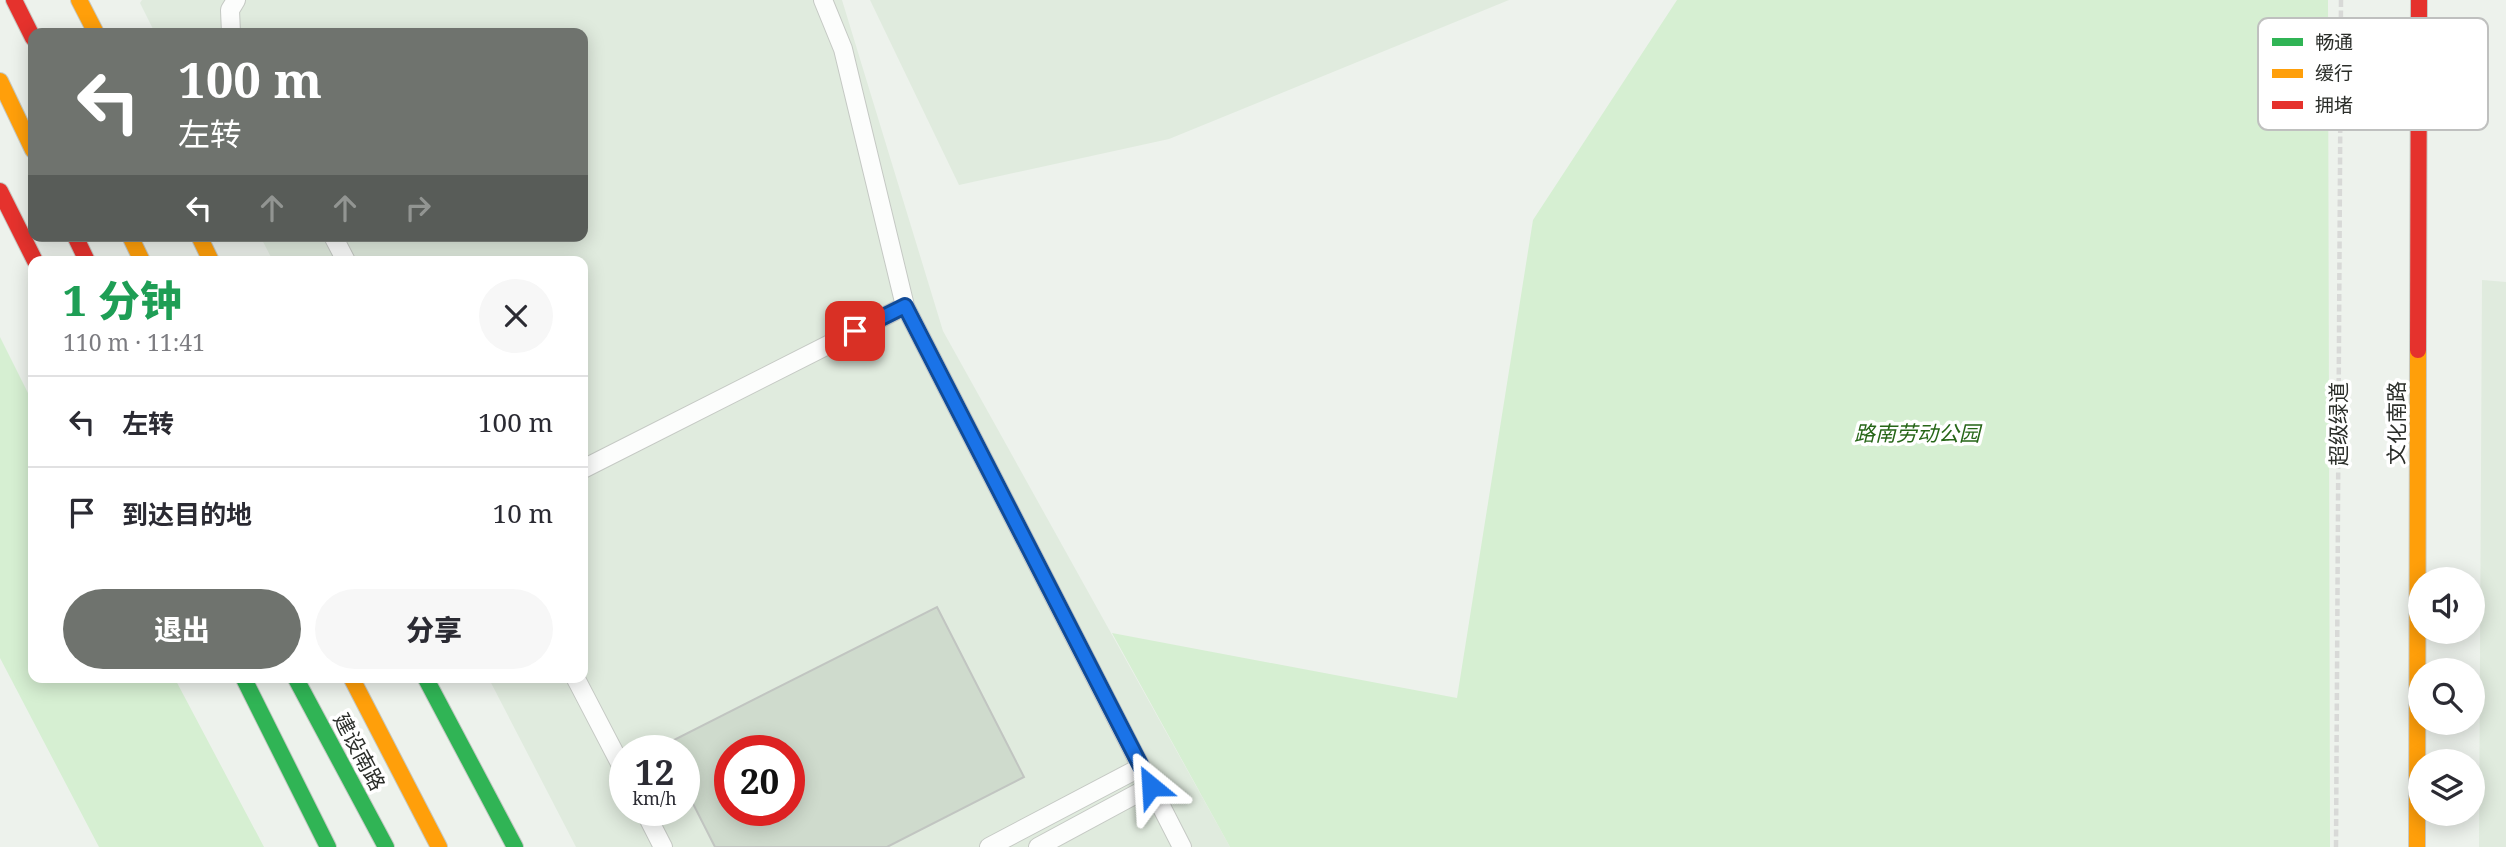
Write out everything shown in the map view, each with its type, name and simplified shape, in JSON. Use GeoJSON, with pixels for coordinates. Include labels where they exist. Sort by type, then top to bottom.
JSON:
{"type":"FeatureCollection","features":[{"type":"Feature","properties":{"kind":"main road"},"geometry":{"type":"LineString","coordinates":[[14,0],[28,28]]}},
{"type":"Feature","properties":{"kind":"main road"},"geometry":{"type":"LineString","coordinates":[[79,0],[93,28]]}},
{"type":"Feature","properties":{"kind":"main road","name":"文化南路"},"geometry":{"type":"LineString","coordinates":[[2419,0],[2419,18]]}},
{"type":"Feature","properties":{"kind":"main road"},"geometry":{"type":"LineString","coordinates":[[0,81],[28,140]]}},
{"type":"Feature","properties":{"kind":"main road","name":"文化南路"},"geometry":{"type":"LineString","coordinates":[[2417,847],[2419,130]]}},
{"type":"Feature","properties":{"kind":"main road"},"geometry":{"type":"LineString","coordinates":[[0,191],[32,256]]}},
{"type":"Feature","properties":{"kind":"main road"},"geometry":{"type":"LineString","coordinates":[[246,683],[328,847]]}},
{"type":"Feature","properties":{"kind":"main road","name":"建设南路"},"geometry":{"type":"LineString","coordinates":[[298,683],[386,847]]}},
{"type":"Feature","properties":{"kind":"main road","name":"建设南路"},"geometry":{"type":"LineString","coordinates":[[354,683],[439,847]]}},
{"type":"Feature","properties":{"kind":"main road"},"geometry":{"type":"LineString","coordinates":[[428,683],[515,847]]}},
{"type":"Feature","properties":{"kind":"lane"},"geometry":{"type":"LineString","coordinates":[[231,28],[230,10],[236,0]]}},
{"type":"Feature","properties":{"kind":"lane"},"geometry":{"type":"LineString","coordinates":[[822,0],[843,49],[905,306],[1182,847]]}},
{"type":"Feature","properties":{"kind":"lane"},"geometry":{"type":"LineString","coordinates":[[588,466],[905,306]]}},
{"type":"Feature","properties":{"kind":"lane"},"geometry":{"type":"LineString","coordinates":[[578,683],[609,742]]}},
{"type":"Feature","properties":{"kind":"lane"},"geometry":{"type":"LineString","coordinates":[[989,847],[1141,767]]}},
{"type":"Feature","properties":{"kind":"lane"},"geometry":{"type":"LineString","coordinates":[[1038,847],[1151,786]]}},
{"type":"Feature","properties":{"kind":"lane"},"geometry":{"type":"LineString","coordinates":[[652,826],[663,847]]}},
{"type":"Feature","properties":{"kind":"path","name":"超级绿道"},"geometry":{"type":"LineString","coordinates":[[2341,0],[2341,18]]}},
{"type":"Feature","properties":{"kind":"path","name":"超级绿道"},"geometry":{"type":"LineString","coordinates":[[2336,847],[2340,130]]}},
{"type":"Feature","properties":{"kind":"shaded area"},"geometry":{"type":"Polygon","coordinates":[[[142,0],[842,0],[943,331],[1230,847],[576,847],[491,683],[588,683],[588,256],[270,256],[263,242],[588,242],[588,28],[152,28],[140,3],[142,0]]]}},
{"type":"Feature","properties":{"kind":"shaded area"},"geometry":{"type":"Polygon","coordinates":[[[870,0],[1509,0],[1169,139],[959,185],[870,0]]]}},
{"type":"Feature","properties":{"kind":"shaded area"},"geometry":{"type":"Polygon","coordinates":[[[2482,280],[2506,282],[2506,847],[2479,847],[2479,826],[2485,826],[2485,749],[2480,749],[2480,735],[2485,735],[2485,658],[2480,658],[2480,644],[2485,644],[2485,567],[2480,567],[2482,280]]]}},
{"type":"Feature","properties":{"kind":"green space","name":"路南劳动公园"},"geometry":{"type":"Polygon","coordinates":[[[1677,0],[2328,0],[2328,18],[2258,18],[2258,130],[2328,130],[2330,847],[1230,847],[1112,633],[1457,698],[1533,220],[1677,0]]]}},
{"type":"Feature","properties":{"kind":"green space"},"geometry":{"type":"Polygon","coordinates":[[[0,337],[28,393],[28,683],[177,683],[264,847],[99,847],[0,658],[0,337]]]}},
{"type":"Feature","properties":{"kind":"building"},"geometry":{"type":"Polygon","coordinates":[[[937,607],[1024,777],[887,847],[715,847],[700,817],[700,735],[684,735],[937,607]]]}},
{"type":"Feature","properties":{"kind":"traffic: fast"},"geometry":{"type":"LineString","coordinates":[[246,683],[328,847]]}},
{"type":"Feature","properties":{"kind":"traffic: fast"},"geometry":{"type":"LineString","coordinates":[[298,683],[386,847]]}},
{"type":"Feature","properties":{"kind":"traffic: fast"},"geometry":{"type":"LineString","coordinates":[[428,683],[515,847]]}},
{"type":"Feature","properties":{"kind":"traffic: slow"},"geometry":{"type":"LineString","coordinates":[[79,0],[93,28]]}},
{"type":"Feature","properties":{"kind":"traffic: slow"},"geometry":{"type":"LineString","coordinates":[[0,81],[28,140]]}},
{"type":"Feature","properties":{"kind":"traffic: slow"},"geometry":{"type":"LineString","coordinates":[[133,242],[140,256]]}},
{"type":"Feature","properties":{"kind":"traffic: slow"},"geometry":{"type":"LineString","coordinates":[[202,242],[209,256]]}},
{"type":"Feature","properties":{"kind":"traffic: slow"},"geometry":{"type":"LineString","coordinates":[[2417,847],[2418,350]]}},
{"type":"Feature","properties":{"kind":"traffic: slow"},"geometry":{"type":"LineString","coordinates":[[354,683],[439,847]]}},
{"type":"Feature","properties":{"kind":"traffic: jam"},"geometry":{"type":"LineString","coordinates":[[14,0],[28,28]]}},
{"type":"Feature","properties":{"kind":"traffic: jam"},"geometry":{"type":"LineString","coordinates":[[2419,0],[2419,18]]}},
{"type":"Feature","properties":{"kind":"traffic: jam"},"geometry":{"type":"LineString","coordinates":[[2418,350],[2419,130]]}},
{"type":"Feature","properties":{"kind":"traffic: jam"},"geometry":{"type":"LineString","coordinates":[[0,191],[32,256]]}},
{"type":"Feature","properties":{"kind":"traffic: jam"},"geometry":{"type":"LineString","coordinates":[[78,242],[85,256]]}},
{"type":"Feature","properties":{"kind":"route"},"geometry":{"type":"LineString","coordinates":[[855,331],[905,306],[1151,786]]}}]}
